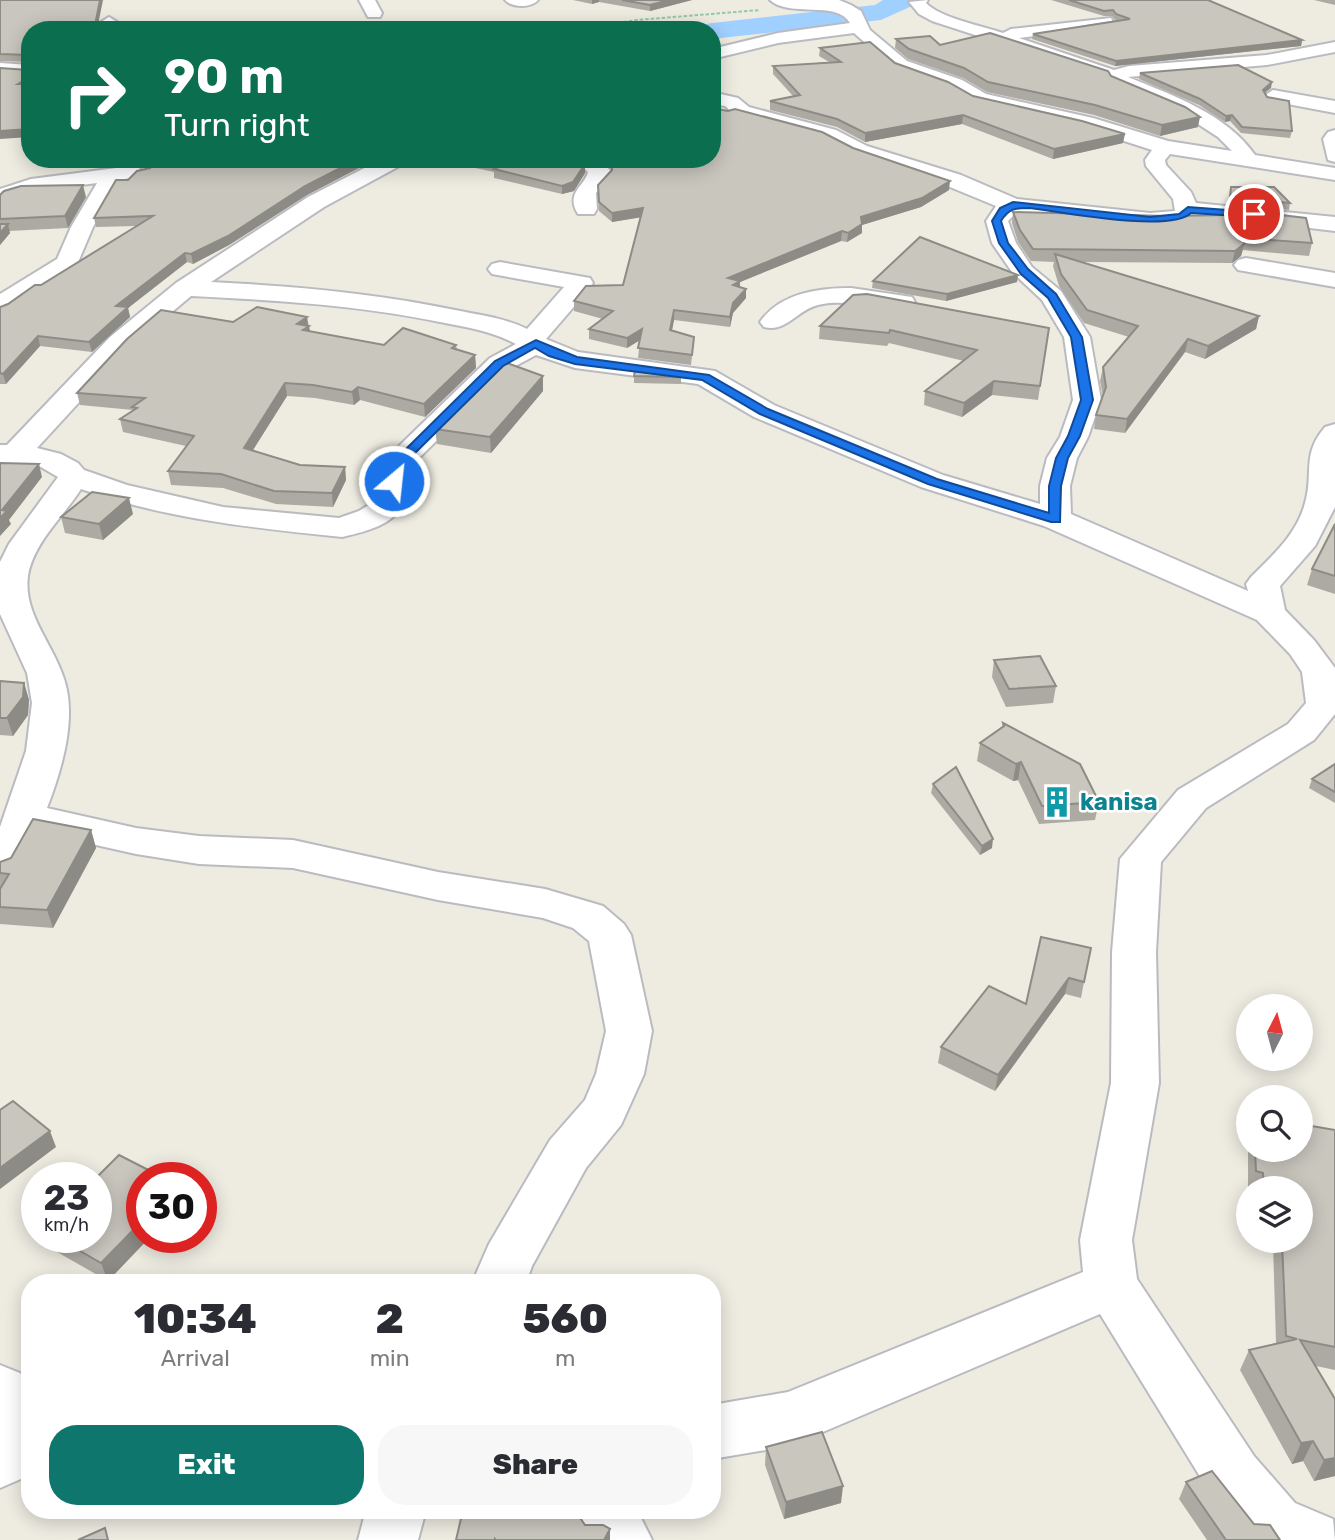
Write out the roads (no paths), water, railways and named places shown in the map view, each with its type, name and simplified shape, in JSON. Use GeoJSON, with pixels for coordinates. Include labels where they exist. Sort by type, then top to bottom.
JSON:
{"type":"FeatureCollection","features":[{"type":"Feature","properties":{"kind":"street"},"geometry":{"type":"LineString","coordinates":[[513,0],[530,0]]}},
{"type":"Feature","properties":{"kind":"street"},"geometry":{"type":"LineString","coordinates":[[920,0],[917,2],[925,11],[1115,75],[1129,71],[1267,60],[1335,47]]}},
{"type":"Feature","properties":{"kind":"street"},"geometry":{"type":"LineString","coordinates":[[787,1],[835,4],[855,15],[860,27],[874,43],[901,65],[955,84],[980,98],[1086,122],[1165,147],[1335,174]]}},
{"type":"Feature","properties":{"kind":"street"},"geometry":{"type":"LineString","coordinates":[[998,36],[1105,22]]}},
{"type":"Feature","properties":{"kind":"street"},"geometry":{"type":"LineString","coordinates":[[721,52],[778,38],[860,27]]}},
{"type":"Feature","properties":{"kind":"street"},"geometry":{"type":"LineString","coordinates":[[0,68],[21,69]]}},
{"type":"Feature","properties":{"kind":"street"},"geometry":{"type":"LineString","coordinates":[[1115,75],[1117,79],[1211,122],[1241,145],[1249,161]]}},
{"type":"Feature","properties":{"kind":"street"},"geometry":{"type":"LineString","coordinates":[[1273,96],[1335,107]]}},
{"type":"Feature","properties":{"kind":"street"},"geometry":{"type":"LineString","coordinates":[[721,100],[731,102],[742,111],[829,134],[860,150],[953,180],[1013,205],[1150,220],[1182,217],[1188,210]]}},
{"type":"Feature","properties":{"kind":"street"},"geometry":{"type":"LineString","coordinates":[[1335,136],[1335,156]]}},
{"type":"Feature","properties":{"kind":"street"},"geometry":{"type":"LineString","coordinates":[[1165,147],[1155,160],[1156,166],[1183,197],[1188,210]]}},
{"type":"Feature","properties":{"kind":"street"},"geometry":{"type":"LineString","coordinates":[[8,454],[119,343],[185,288],[316,202],[381,168]]}},
{"type":"Feature","properties":{"kind":"street"},"geometry":{"type":"LineString","coordinates":[[586,209],[586,192],[599,177],[596,168]]}},
{"type":"Feature","properties":{"kind":"street"},"geometry":{"type":"LineString","coordinates":[[0,195],[31,185],[143,171]]}},
{"type":"Feature","properties":{"kind":"street"},"geometry":{"type":"LineString","coordinates":[[0,307],[14,295],[59,270],[68,262],[82,227],[111,177]]}},
{"type":"Feature","properties":{"kind":"street"},"geometry":{"type":"LineString","coordinates":[[1013,205],[1003,210],[997,221],[1004,243],[1024,272],[1052,296],[1077,337],[1087,400],[1074,436],[1062,458],[1055,486],[1055,519]]}},
{"type":"Feature","properties":{"kind":"street"},"geometry":{"type":"LineString","coordinates":[[1188,210],[1223,211],[1335,225]]}},
{"type":"Feature","properties":{"kind":"street"},"geometry":{"type":"LineString","coordinates":[[1246,265],[1335,280]]}},
{"type":"Feature","properties":{"kind":"street"},"geometry":{"type":"LineString","coordinates":[[8,454],[50,460],[65,466],[73,476],[130,495],[223,516],[342,528],[370,518],[386,507],[398,468],[410,451],[499,364],[533,342],[581,283],[500,269]]}},
{"type":"Feature","properties":{"kind":"street"},"geometry":{"type":"LineString","coordinates":[[185,288],[287,293],[414,309],[491,325],[575,360],[705,377],[764,411],[932,481],[1055,519],[1269,613],[1318,652],[1324,704],[1301,732],[1192,799],[1141,859],[1134,952],[1135,1083],[1106,1240],[1111,1285],[1233,1476],[1274,1525],[1311,1540]]}},
{"type":"Feature","properties":{"kind":"street"},"geometry":{"type":"LineString","coordinates":[[773,323],[800,302],[827,297],[875,297],[927,307]]}},
{"type":"Feature","properties":{"kind":"street"},"geometry":{"type":"LineString","coordinates":[[1050,331],[1077,337]]}},
{"type":"Feature","properties":{"kind":"street"},"geometry":{"type":"LineString","coordinates":[[1269,613],[1263,584],[1303,544],[1328,507],[1323,452],[1335,433]]}},
{"type":"Feature","properties":{"kind":"street"},"geometry":{"type":"LineString","coordinates":[[0,865],[27,816],[51,708],[48,682],[10,591],[15,562],[73,476]]}},
{"type":"Feature","properties":{"kind":"street"},"geometry":{"type":"LineString","coordinates":[[27,816],[136,841],[199,850],[293,854],[438,886],[544,904],[588,917],[609,936],[629,1031],[620,1073],[604,1111],[568,1154],[503,1274]]}},
{"type":"Feature","properties":{"kind":"street"},"geometry":{"type":"LineString","coordinates":[[721,1430],[790,1419],[1111,1285]]}},
{"type":"Feature","properties":{"kind":"street"},"geometry":{"type":"LineString","coordinates":[[0,1391],[21,1415]]}},
{"type":"Feature","properties":{"kind":"street"},"geometry":{"type":"LineString","coordinates":[[0,1460],[21,1449]]}},
{"type":"Feature","properties":{"kind":"street"},"geometry":{"type":"LineString","coordinates":[[387,1540],[393,1519]]}},
{"type":"Feature","properties":{"kind":"street"},"geometry":{"type":"LineString","coordinates":[[607,1519],[622,1540]]}},
{"type":"Feature","properties":{"kind":"waterway"},"geometry":{"type":"LineString","coordinates":[[721,30],[881,12],[903,0]]}},
{"type":"Feature","properties":{"kind":"place","name":"kanisa"},"geometry":{"type":"Point","coordinates":[1057,802]}}]}
